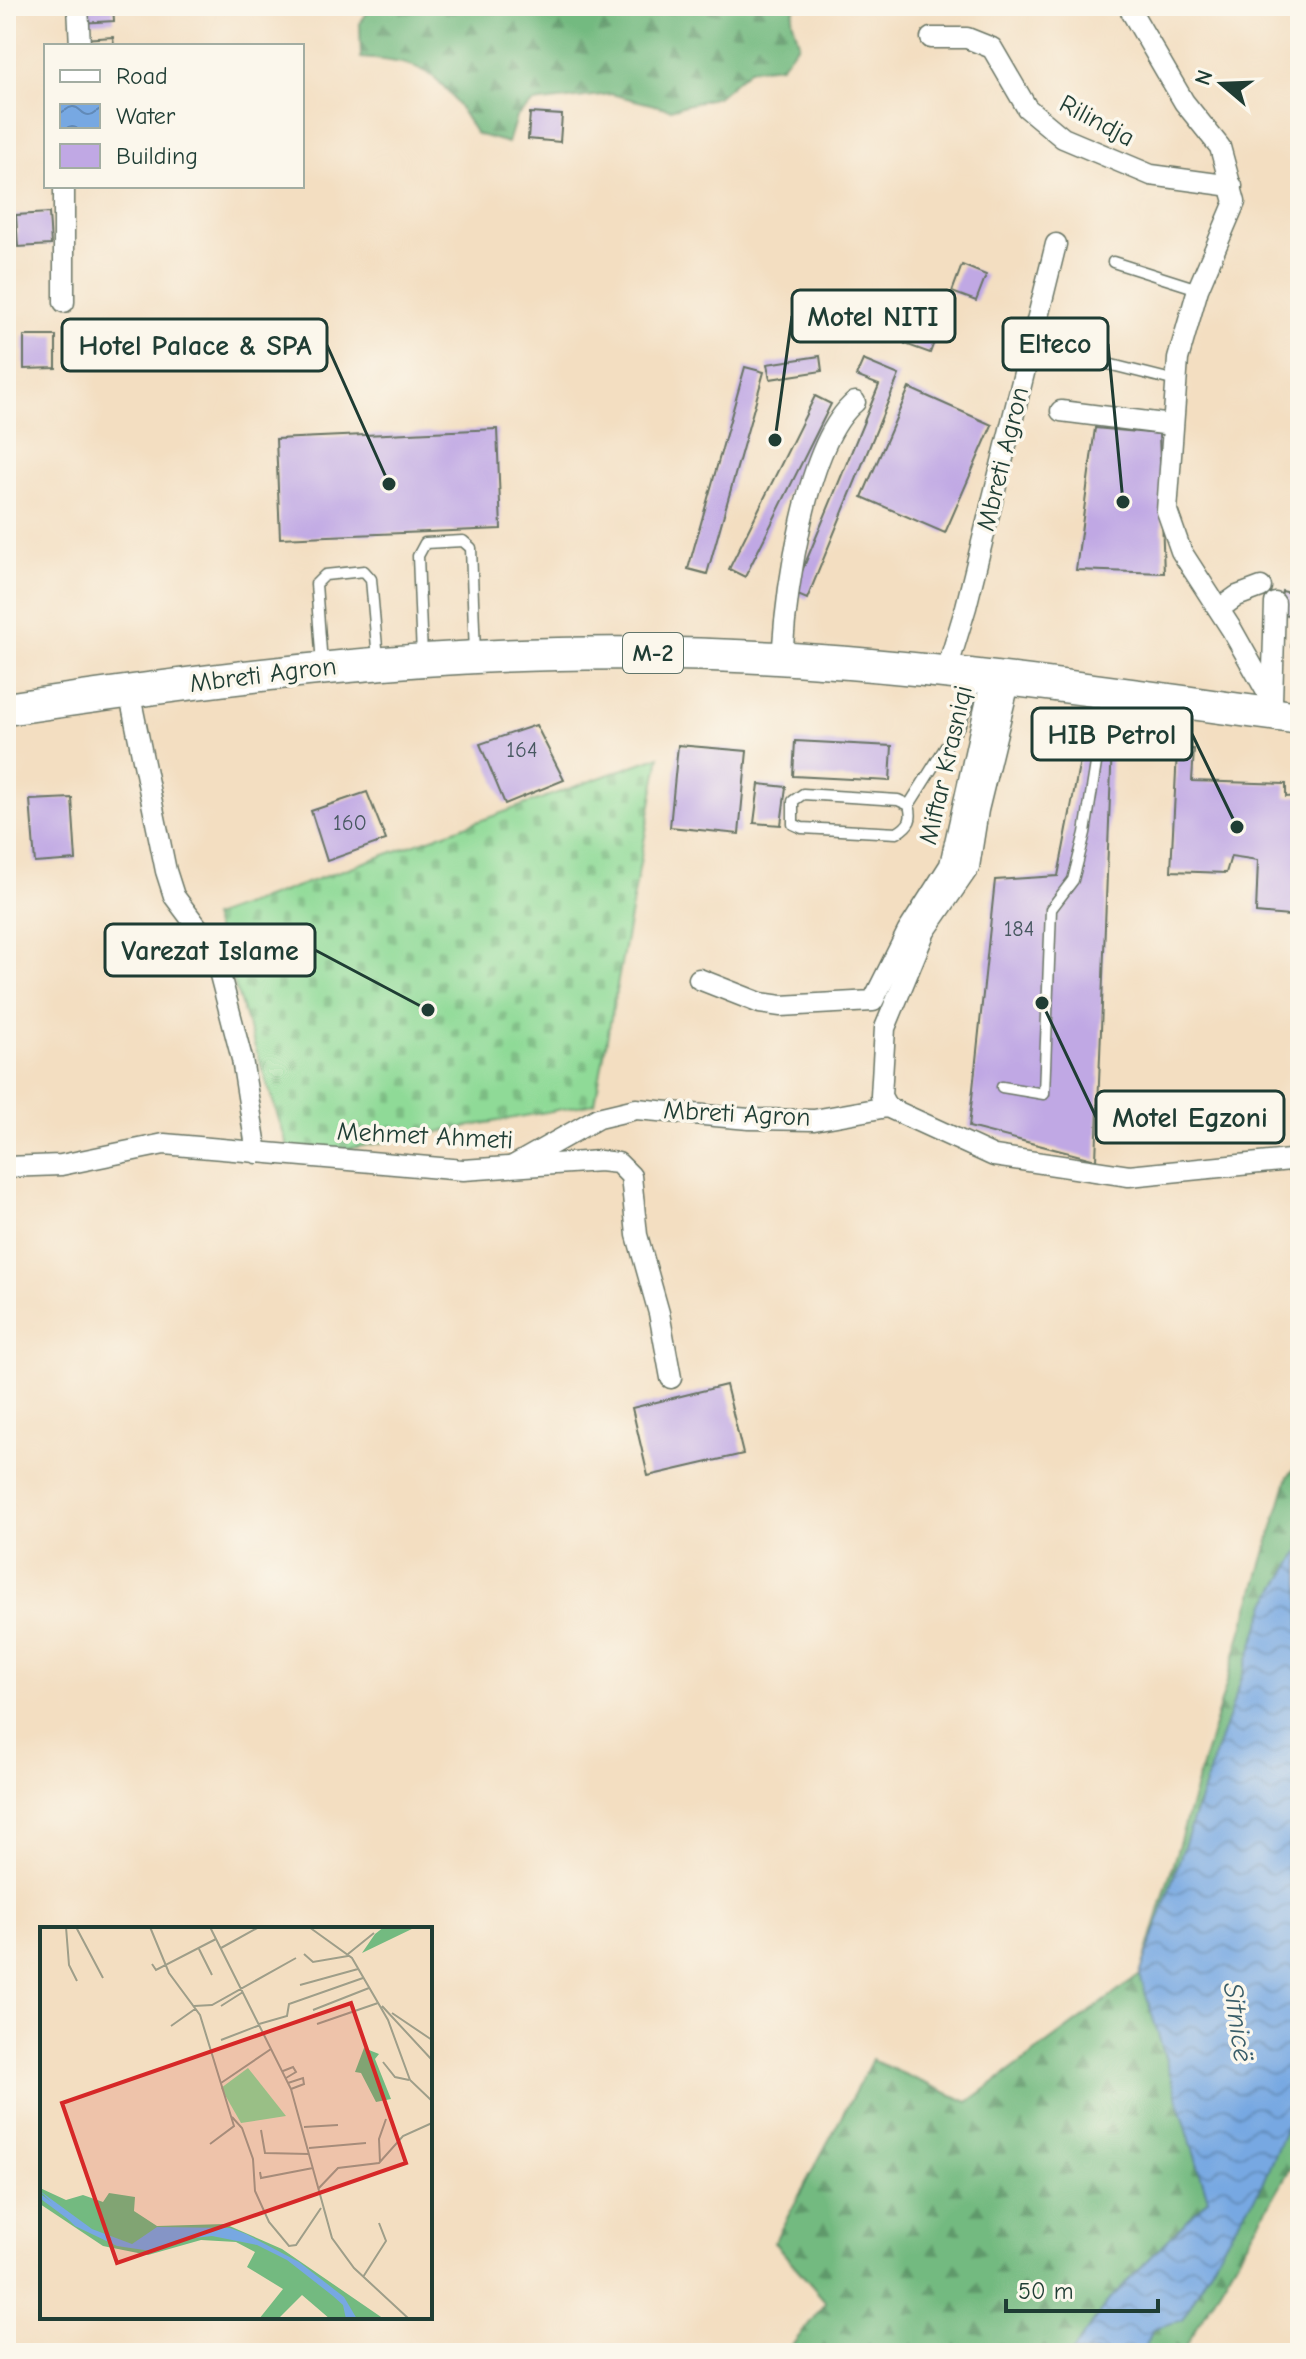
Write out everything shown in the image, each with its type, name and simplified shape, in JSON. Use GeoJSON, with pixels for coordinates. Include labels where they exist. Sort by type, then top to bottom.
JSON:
{"type":"FeatureCollection","features":[{"type":"Feature","properties":{"kind":"main road","name":"Mbreti Agron"},"geometry":{"type":"LineString","coordinates":[[6,709],[129,691],[379,662],[475,656],[674,653],[782,658],[994,677],[1283,711]]}},
{"type":"Feature","properties":{"kind":"street"},"geometry":{"type":"LineString","coordinates":[[78,6],[80,44]]}},
{"type":"Feature","properties":{"kind":"street"},"geometry":{"type":"LineString","coordinates":[[1128,6],[1184,102],[1220,147],[1235,202],[1185,326],[1176,381],[1167,511],[1171,529],[1193,571],[1283,711]]}},
{"type":"Feature","properties":{"kind":"street","name":"Rilindja"},"geometry":{"type":"LineString","coordinates":[[931,38],[967,38],[992,48],[1027,108],[1063,138],[1151,175],[1232,186]]}},
{"type":"Feature","properties":{"kind":"street"},"geometry":{"type":"LineString","coordinates":[[64,188],[64,302]]}},
{"type":"Feature","properties":{"kind":"street","name":"Mbreti Agron"},"geometry":{"type":"LineString","coordinates":[[946,673],[966,607],[1056,244]]}},
{"type":"Feature","properties":{"kind":"street"},"geometry":{"type":"LineString","coordinates":[[782,658],[795,558],[821,448],[835,422],[855,402]]}},
{"type":"Feature","properties":{"kind":"street"},"geometry":{"type":"LineString","coordinates":[[1061,411],[1172,425]]}},
{"type":"Feature","properties":{"kind":"street"},"geometry":{"type":"LineString","coordinates":[[1219,609],[1237,596],[1261,587]]}},
{"type":"Feature","properties":{"kind":"street"},"geometry":{"type":"LineString","coordinates":[[1275,603],[1283,711]]}},
{"type":"Feature","properties":{"kind":"street"},"geometry":{"type":"LineString","coordinates":[[994,677],[969,867],[925,931],[885,1028],[881,1096],[887,1107],[994,1156],[1129,1176],[1300,1159]]}},
{"type":"Feature","properties":{"kind":"street","name":"Miftar Krasniqi"},"geometry":{"type":"LineString","coordinates":[[699,979],[760,1003],[781,1006],[873,1001],[908,931],[950,865],[994,677]]}},
{"type":"Feature","properties":{"kind":"street"},"geometry":{"type":"LineString","coordinates":[[129,691],[166,871],[174,896],[213,948],[242,1059],[257,1153]]}},
{"type":"Feature","properties":{"kind":"street","name":"Mbreti Agron"},"geometry":{"type":"LineString","coordinates":[[511,1167],[598,1118],[636,1109],[749,1119],[814,1120],[887,1107]]}},
{"type":"Feature","properties":{"kind":"street","name":"Mehmet Ahmeti"},"geometry":{"type":"LineString","coordinates":[[6,1167],[61,1165],[164,1144],[463,1170],[600,1161],[618,1163],[627,1169],[633,1187],[637,1235],[659,1313],[671,1378]]}},
{"type":"Feature","properties":{"kind":"lane"},"geometry":{"type":"LineString","coordinates":[[1113,262],[1198,289]]}},
{"type":"Feature","properties":{"kind":"lane"},"geometry":{"type":"LineString","coordinates":[[1092,360],[1176,381]]}},
{"type":"Feature","properties":{"kind":"lane"},"geometry":{"type":"LineString","coordinates":[[422,659],[418,556],[425,543],[463,541],[471,548],[475,656]]}},
{"type":"Feature","properties":{"kind":"lane"},"geometry":{"type":"LineString","coordinates":[[322,667],[316,584],[325,575],[364,571],[371,579],[379,662]]}},
{"type":"Feature","properties":{"kind":"lane"},"geometry":{"type":"LineString","coordinates":[[909,805],[898,800],[803,794],[793,801],[790,813],[793,824],[802,828],[897,833],[908,826],[912,816],[909,805],[994,677]]}},
{"type":"Feature","properties":{"kind":"lane"},"geometry":{"type":"LineString","coordinates":[[1002,1087],[1044,1094],[1051,909],[1073,880],[1085,833],[1108,692]]}},
{"type":"Feature","properties":{"kind":"green space"},"geometry":{"type":"Polygon","coordinates":[[[372,6],[795,6],[792,19],[799,43],[781,66],[750,69],[717,97],[670,109],[611,94],[533,103],[516,117],[508,143],[476,134],[443,85],[420,69],[385,60],[361,58],[360,23],[372,6]]]}},
{"type":"Feature","properties":{"kind":"green space"},"geometry":{"type":"Polygon","coordinates":[[[660,756],[595,1103],[292,1159],[212,917],[660,756]]]}},
{"type":"Feature","properties":{"kind":"green space"},"geometry":{"type":"Polygon","coordinates":[[[1300,1462],[1300,2152],[1182,2353],[786,2353],[826,2302],[774,2242],[872,2060],[968,2102],[1140,1975],[1288,1476],[1300,1462]]]}},
{"type":"Feature","properties":{"kind":"water","name":"Sitnicë"},"geometry":{"type":"Polygon","coordinates":[[[1300,1551],[1300,1765],[1287,1868],[1300,1925],[1300,2094],[1260,2189],[1228,2237],[1182,2320],[1153,2329],[1143,2353],[1071,2353],[1109,2300],[1208,2199],[1140,1975],[1268,1601],[1300,1551]]]}},
{"type":"Feature","properties":{"kind":"building"},"geometry":{"type":"Polygon","coordinates":[[[79,6],[113,6],[114,21],[79,23],[79,6]]]}},
{"type":"Feature","properties":{"kind":"building"},"geometry":{"type":"Polygon","coordinates":[[[113,37],[114,44],[83,44],[82,39],[113,37]]]}},
{"type":"Feature","properties":{"kind":"building"},"geometry":{"type":"Polygon","coordinates":[[[530,113],[562,115],[560,142],[528,139],[530,113]]]}},
{"type":"Feature","properties":{"kind":"building"},"geometry":{"type":"Polygon","coordinates":[[[49,213],[51,245],[18,247],[16,215],[49,213]]]}},
{"type":"Feature","properties":{"kind":"building"},"geometry":{"type":"Polygon","coordinates":[[[962,265],[986,275],[976,301],[952,292],[962,265]]]}},
{"type":"Feature","properties":{"kind":"building"},"geometry":{"type":"Polygon","coordinates":[[[915,317],[940,326],[930,353],[905,344],[915,317]]]}},
{"type":"Feature","properties":{"kind":"building"},"geometry":{"type":"Polygon","coordinates":[[[24,336],[56,336],[56,368],[24,369],[24,336]]]}},
{"type":"Feature","properties":{"kind":"building"},"geometry":{"type":"Polygon","coordinates":[[[820,356],[822,371],[770,379],[767,364],[820,356]]]}},
{"type":"Feature","properties":{"kind":"building"},"geometry":{"type":"Polygon","coordinates":[[[863,360],[899,375],[807,599],[793,593],[879,385],[856,376],[863,360]]]}},
{"type":"Feature","properties":{"kind":"building"},"geometry":{"type":"Polygon","coordinates":[[[745,367],[764,372],[707,574],[688,569],[745,367]]]}},
{"type":"Feature","properties":{"kind":"building"},"geometry":{"type":"Polygon","coordinates":[[[909,388],[992,425],[945,533],[862,497],[909,388]]]}},
{"type":"Feature","properties":{"kind":"building"},"geometry":{"type":"Polygon","coordinates":[[[815,396],[831,404],[745,577],[729,569],[815,396]]]}},
{"type":"Feature","properties":{"kind":"building"},"geometry":{"type":"Polygon","coordinates":[[[1095,428],[1159,434],[1164,573],[1076,570],[1095,428]]]}},
{"type":"Feature","properties":{"kind":"building"},"geometry":{"type":"Polygon","coordinates":[[[497,429],[501,529],[280,538],[276,439],[497,429]]]}},
{"type":"Feature","properties":{"kind":"building"},"geometry":{"type":"Polygon","coordinates":[[[1282,591],[1300,595],[1300,648],[1291,647],[1294,616],[1278,613],[1282,591]]]}},
{"type":"Feature","properties":{"kind":"building"},"geometry":{"type":"Polygon","coordinates":[[[536,725],[564,780],[505,804],[480,744],[536,725]]]}},
{"type":"Feature","properties":{"kind":"building"},"geometry":{"type":"Polygon","coordinates":[[[795,741],[892,746],[890,781],[793,776],[795,741]]]}},
{"type":"Feature","properties":{"kind":"building"},"geometry":{"type":"Polygon","coordinates":[[[1112,744],[1096,1160],[969,1127],[995,880],[1058,876],[1083,745],[1112,744]]]}},
{"type":"Feature","properties":{"kind":"building"},"geometry":{"type":"Polygon","coordinates":[[[678,745],[747,751],[739,834],[670,827],[678,745]]]}},
{"type":"Feature","properties":{"kind":"building"},"geometry":{"type":"Polygon","coordinates":[[[1194,749],[1192,781],[1286,784],[1286,797],[1300,796],[1300,917],[1256,913],[1258,860],[1231,856],[1226,873],[1171,871],[1177,751],[1194,749]]]}},
{"type":"Feature","properties":{"kind":"building"},"geometry":{"type":"Polygon","coordinates":[[[759,784],[786,787],[781,825],[754,823],[759,784]]]}},
{"type":"Feature","properties":{"kind":"building"},"geometry":{"type":"Polygon","coordinates":[[[367,792],[386,840],[327,861],[311,811],[367,792]]]}},
{"type":"Feature","properties":{"kind":"building"},"geometry":{"type":"Polygon","coordinates":[[[72,798],[76,860],[35,863],[30,800],[72,798]]]}},
{"type":"Feature","properties":{"kind":"building"},"geometry":{"type":"Polygon","coordinates":[[[726,1385],[743,1454],[648,1476],[632,1408],[726,1385]]]}},
{"type":"Feature","properties":{"kind":"place","name":"Motel NITI"},"geometry":{"type":"Point","coordinates":[775,440]}},
{"type":"Feature","properties":{"kind":"place","name":"Hotel Palace & SPA"},"geometry":{"type":"Point","coordinates":[389,484]}},
{"type":"Feature","properties":{"kind":"place","name":"Elteco"},"geometry":{"type":"Point","coordinates":[1123,502]}},
{"type":"Feature","properties":{"kind":"place","name":"HIB Petrol"},"geometry":{"type":"Point","coordinates":[1237,827]}},
{"type":"Feature","properties":{"kind":"place","name":"Motel Egzoni"},"geometry":{"type":"Point","coordinates":[1042,1003]}},
{"type":"Feature","properties":{"kind":"place","name":"Varezat Islame"},"geometry":{"type":"Point","coordinates":[428,1010]}}]}
